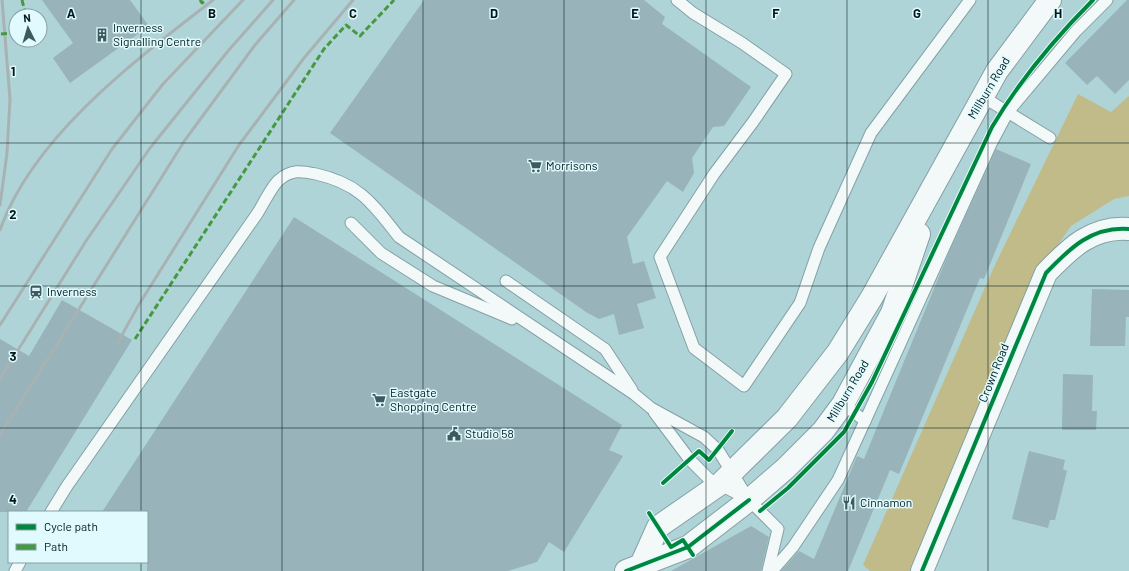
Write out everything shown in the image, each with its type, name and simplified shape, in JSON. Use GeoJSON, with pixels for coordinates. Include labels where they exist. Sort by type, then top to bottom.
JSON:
{"type":"FeatureCollection","features":[{"type":"Feature","properties":{"kind":"main road","name":"Millburn Road"},"geometry":{"type":"LineString","coordinates":[[633,568],[658,527],[726,478],[788,418],[838,352],[872,296],[997,71],[1050,0]]}},
{"type":"Feature","properties":{"kind":"main road","name":"Millburn Road"},"geometry":{"type":"LineString","coordinates":[[633,568],[688,547],[749,500],[786,468],[823,431],[843,404],[892,313],[937,181]]}},
{"type":"Feature","properties":{"kind":"main road","name":"Crown Road"},"geometry":{"type":"LineString","coordinates":[[922,571],[1046,273],[1070,248],[1098,232],[1115,228],[1129,229]]}},
{"type":"Feature","properties":{"kind":"lane"},"geometry":{"type":"LineString","coordinates":[[678,0],[693,14],[742,43],[786,74],[754,122],[714,174],[660,257],[694,348],[744,386],[800,303],[820,248],[871,133],[970,0]]}},
{"type":"Feature","properties":{"kind":"lane"},"geometry":{"type":"LineString","coordinates":[[772,571],[793,547],[838,480],[991,144],[1008,112],[1076,31],[1107,0]]}},
{"type":"Feature","properties":{"kind":"lane"},"geometry":{"type":"LineString","coordinates":[[983,97],[1050,138]]}},
{"type":"Feature","properties":{"kind":"lane"},"geometry":{"type":"LineString","coordinates":[[52,511],[66,486],[257,214],[278,180],[298,170],[330,177],[353,186],[372,203],[399,237],[634,394],[651,408],[704,437],[718,450],[726,478],[778,529],[768,571]]}},
{"type":"Feature","properties":{"kind":"lane"},"geometry":{"type":"LineString","coordinates":[[351,223],[381,253],[433,286],[535,329]]}},
{"type":"Feature","properties":{"kind":"lane"},"geometry":{"type":"LineString","coordinates":[[506,281],[605,349],[634,394]]}},
{"type":"Feature","properties":{"kind":"lane"},"geometry":{"type":"LineString","coordinates":[[843,404],[866,421]]}},
{"type":"Feature","properties":{"kind":"lane"},"geometry":{"type":"LineString","coordinates":[[651,408],[690,460],[708,479],[726,478],[749,500]]}},
{"type":"Feature","properties":{"kind":"shaded area"},"geometry":{"type":"Polygon","coordinates":[[[1078,94],[1111,112],[1129,96],[1129,196],[1114,199],[1071,226],[1029,286],[970,451],[910,571],[870,571],[863,565],[994,267],[1078,94]]]}},
{"type":"Feature","properties":{"kind":"building","name":"Inverness Signalling Centre"},"geometry":{"type":"Polygon","coordinates":[[[42,0],[130,0],[149,26],[70,83],[53,58],[73,43],[42,0]]]}},
{"type":"Feature","properties":{"kind":"building","name":"Morrisons"},"geometry":{"type":"Polygon","coordinates":[[[424,0],[644,0],[665,17],[662,24],[751,87],[724,126],[713,127],[692,158],[694,173],[683,192],[667,181],[627,237],[633,264],[644,261],[656,298],[637,304],[644,328],[619,335],[614,314],[599,319],[586,312],[330,133],[424,0]]]}},
{"type":"Feature","properties":{"kind":"building"},"geometry":{"type":"Polygon","coordinates":[[[1127,0],[1129,0],[1129,80],[1115,94],[1097,76],[1087,85],[1065,63],[1127,0]]]}},
{"type":"Feature","properties":{"kind":"building"},"geometry":{"type":"Polygon","coordinates":[[[996,149],[1031,164],[984,279],[980,278],[899,474],[890,470],[848,571],[781,571],[799,551],[814,559],[857,456],[864,459],[949,252],[996,149]]]}},
{"type":"Feature","properties":{"kind":"building","name":"Eastgate Shopping Centre"},"geometry":{"type":"Polygon","coordinates":[[[294,217],[622,425],[609,450],[623,456],[564,552],[549,542],[537,562],[508,571],[147,571],[148,511],[103,511],[294,217]]]}},
{"type":"Feature","properties":{"kind":"building"},"geometry":{"type":"Polygon","coordinates":[[[1092,289],[1129,290],[1129,317],[1126,317],[1125,346],[1090,346],[1092,289]]]}},
{"type":"Feature","properties":{"kind":"building"},"geometry":{"type":"Polygon","coordinates":[[[62,300],[132,340],[27,511],[0,512],[0,339],[29,356],[62,300]]]}},
{"type":"Feature","properties":{"kind":"building"},"geometry":{"type":"Polygon","coordinates":[[[1063,374],[1093,375],[1092,411],[1097,411],[1096,430],[1062,430],[1063,374]]]}},
{"type":"Feature","properties":{"kind":"building"},"geometry":{"type":"Polygon","coordinates":[[[1029,451],[1065,460],[1063,469],[1067,471],[1055,520],[1050,520],[1048,528],[1012,519],[1029,451]]]}},
{"type":"Feature","properties":{"kind":"building"},"geometry":{"type":"Polygon","coordinates":[[[751,526],[769,537],[761,571],[671,571],[751,526]]]}},
{"type":"Feature","properties":{"kind":"railway"},"geometry":{"type":"LineString","coordinates":[[0,205],[7,153],[10,99],[2,0]]}},
{"type":"Feature","properties":{"kind":"railway"},"geometry":{"type":"LineString","coordinates":[[0,230],[16,196],[37,163],[62,131],[90,102],[121,74],[213,0]]}},
{"type":"Feature","properties":{"kind":"railway"},"geometry":{"type":"LineString","coordinates":[[0,325],[112,149],[163,84],[243,0]]}},
{"type":"Feature","properties":{"kind":"railway"},"geometry":{"type":"LineString","coordinates":[[0,379],[86,241],[150,148],[228,51],[273,0]]}},
{"type":"Feature","properties":{"kind":"railway"},"geometry":{"type":"LineString","coordinates":[[0,435],[185,140],[255,45],[294,0]]}},
{"type":"Feature","properties":{"kind":"railway"},"geometry":{"type":"LineString","coordinates":[[117,344],[138,306],[239,145],[304,58],[353,0]]}},
{"type":"Feature","properties":{"kind":"marked path"},"geometry":{"type":"LineString","coordinates":[[22,0],[24,8]]}},
{"type":"Feature","properties":{"kind":"marked path"},"geometry":{"type":"LineString","coordinates":[[200,0],[202,3],[206,0]]}},
{"type":"Feature","properties":{"kind":"marked path"},"geometry":{"type":"LineString","coordinates":[[135,339],[324,49],[346,25],[360,36],[394,0]]}},
{"type":"Feature","properties":{"kind":"marked path"},"geometry":{"type":"LineString","coordinates":[[1,34],[8,34]]}},
{"type":"Feature","properties":{"kind":"cycle path"},"geometry":{"type":"LineString","coordinates":[[760,511],[788,488],[844,432],[872,382],[992,127],[1026,76],[1065,29],[1093,0]]}},
{"type":"Feature","properties":{"kind":"cycle path"},"geometry":{"type":"LineString","coordinates":[[922,571],[1046,273],[1064,255],[1083,240],[1104,231],[1129,229]]}},
{"type":"Feature","properties":{"kind":"cycle path"},"geometry":{"type":"LineString","coordinates":[[663,483],[699,451],[709,460],[732,431]]}},
{"type":"Feature","properties":{"kind":"cycle path"},"geometry":{"type":"LineString","coordinates":[[626,571],[688,547],[749,500]]}},
{"type":"Feature","properties":{"kind":"cycle path"},"geometry":{"type":"LineString","coordinates":[[649,513],[671,547],[683,540],[693,555]]}},
{"type":"Feature","properties":{"kind":"place","name":"Inverness Signalling Centre"},"geometry":{"type":"Point","coordinates":[102,35]}},
{"type":"Feature","properties":{"kind":"place","name":"Morrisons"},"geometry":{"type":"Point","coordinates":[535,166]}},
{"type":"Feature","properties":{"kind":"place","name":"Inverness"},"geometry":{"type":"Point","coordinates":[36,292]}},
{"type":"Feature","properties":{"kind":"place","name":"Eastgate Shopping Centre"},"geometry":{"type":"Point","coordinates":[379,400]}},
{"type":"Feature","properties":{"kind":"place","name":"Studio 58"},"geometry":{"type":"Point","coordinates":[454,434]}},
{"type":"Feature","properties":{"kind":"place","name":"Cinnamon"},"geometry":{"type":"Point","coordinates":[849,503]}}]}
